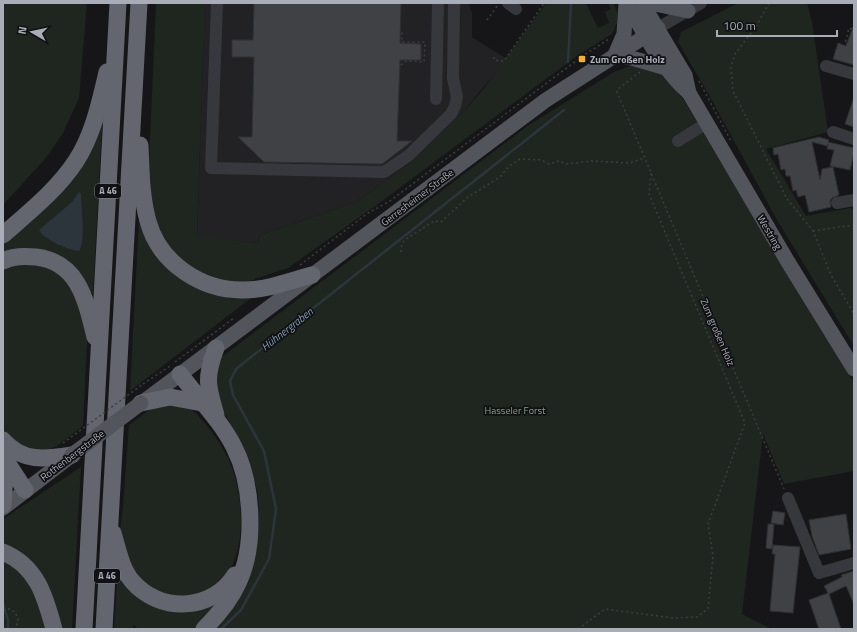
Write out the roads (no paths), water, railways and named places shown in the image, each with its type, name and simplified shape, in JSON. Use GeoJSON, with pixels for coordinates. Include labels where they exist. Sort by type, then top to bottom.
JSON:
{"type":"FeatureCollection","features":[{"type":"Feature","properties":{"kind":"highway","name":"A 46"},"geometry":{"type":"LineString","coordinates":[[84,629],[118,3]]}},
{"type":"Feature","properties":{"kind":"highway","name":"A 46"},"geometry":{"type":"LineString","coordinates":[[104,629],[139,3]]}},
{"type":"Feature","properties":{"kind":"highway"},"geometry":{"type":"LineString","coordinates":[[3,235],[42,200],[76,161],[89,135],[97,113],[117,29]]}},
{"type":"Feature","properties":{"kind":"highway"},"geometry":{"type":"LineString","coordinates":[[136,57],[144,206],[151,229],[161,248],[181,269],[194,278],[207,284],[234,290],[260,289],[312,275]]}},
{"type":"Feature","properties":{"kind":"highway"},"geometry":{"type":"LineString","coordinates":[[3,261],[18,257],[44,258],[59,264],[72,274],[80,286],[87,306],[99,352]]}},
{"type":"Feature","properties":{"kind":"highway"},"geometry":{"type":"LineString","coordinates":[[216,348],[207,374],[207,382],[218,425]]}},
{"type":"Feature","properties":{"kind":"highway"},"geometry":{"type":"LineString","coordinates":[[180,374],[234,447],[242,468],[249,508],[250,528],[246,558],[239,582],[231,597],[218,615],[204,629]]}},
{"type":"Feature","properties":{"kind":"highway"},"geometry":{"type":"LineString","coordinates":[[141,403],[170,397],[202,403]]}},
{"type":"Feature","properties":{"kind":"highway"},"geometry":{"type":"LineString","coordinates":[[3,440],[21,454],[34,459],[43,459],[68,449]]}},
{"type":"Feature","properties":{"kind":"highway"},"geometry":{"type":"LineString","coordinates":[[3,455],[25,490]]}},
{"type":"Feature","properties":{"kind":"highway"},"geometry":{"type":"LineString","coordinates":[[3,463],[5,474],[3,506]]}},
{"type":"Feature","properties":{"kind":"highway"},"geometry":{"type":"LineString","coordinates":[[110,523],[123,566],[132,581],[143,592],[157,600],[172,605],[199,602],[213,597],[232,579],[246,558]]}},
{"type":"Feature","properties":{"kind":"highway"},"geometry":{"type":"LineString","coordinates":[[3,552],[22,562],[30,571],[42,591],[54,629]]}},
{"type":"Feature","properties":{"kind":"main road"},"geometry":{"type":"LineString","coordinates":[[627,3],[651,32]]}},
{"type":"Feature","properties":{"kind":"main road"},"geometry":{"type":"LineString","coordinates":[[627,3],[626,24],[615,55],[636,58],[666,68]]}},
{"type":"Feature","properties":{"kind":"main road"},"geometry":{"type":"LineString","coordinates":[[642,3],[651,32]]}},
{"type":"Feature","properties":{"kind":"main road"},"geometry":{"type":"LineString","coordinates":[[650,3],[688,10]]}},
{"type":"Feature","properties":{"kind":"main road","name":"Gerresheimer Straße"},"geometry":{"type":"LineString","coordinates":[[141,403],[546,100],[651,32]]}},
{"type":"Feature","properties":{"kind":"main road","name":"Westring"},"geometry":{"type":"LineString","coordinates":[[651,32],[666,68],[677,82],[689,93],[788,262],[854,369]]}},
{"type":"Feature","properties":{"kind":"main road","name":"Westring"},"geometry":{"type":"LineString","coordinates":[[651,32],[685,75],[689,93]]}},
{"type":"Feature","properties":{"kind":"main road","name":"Rothenbergstraße"},"geometry":{"type":"LineString","coordinates":[[3,506],[25,490],[68,449],[141,403]]}},
{"type":"Feature","properties":{"kind":"street"},"geometry":{"type":"LineString","coordinates":[[217,3],[211,168],[384,172],[408,156],[451,114],[456,106],[457,97],[453,78],[454,3]]}},
{"type":"Feature","properties":{"kind":"street"},"geometry":{"type":"LineString","coordinates":[[436,99],[438,3]]}},
{"type":"Feature","properties":{"kind":"street","name":"Gerresheimer Straße"},"geometry":{"type":"LineString","coordinates":[[651,32],[701,3]]}},
{"type":"Feature","properties":{"kind":"street"},"geometry":{"type":"LineString","coordinates":[[826,66],[854,74]]}},
{"type":"Feature","properties":{"kind":"street"},"geometry":{"type":"LineString","coordinates":[[678,141],[707,123]]}},
{"type":"Feature","properties":{"kind":"street"},"geometry":{"type":"LineString","coordinates":[[833,132],[854,139]]}},
{"type":"Feature","properties":{"kind":"street"},"geometry":{"type":"LineString","coordinates":[[837,203],[854,200]]}},
{"type":"Feature","properties":{"kind":"street"},"geometry":{"type":"LineString","coordinates":[[788,498],[819,574],[854,563]]}},
{"type":"Feature","properties":{"kind":"waterway","name":"Hühnergraben"},"geometry":{"type":"LineString","coordinates":[[568,62],[571,3]]}},
{"type":"Feature","properties":{"kind":"waterway","name":"Hühnergraben"},"geometry":{"type":"LineString","coordinates":[[221,629],[241,610],[269,559],[276,509],[264,451],[233,395],[230,381],[236,369],[564,110]]}},
{"type":"Feature","properties":{"kind":"waterway"},"geometry":{"type":"LineString","coordinates":[[3,603],[8,620],[8,629]]}},
{"type":"Feature","properties":{"kind":"place","name":"Zum Großen Holz"},"geometry":{"type":"Point","coordinates":[582,59]}},
{"type":"Feature","properties":{"kind":"park label","name":"Hasseler Forst"},"geometry":{"type":"Point","coordinates":[515,410]}}]}
